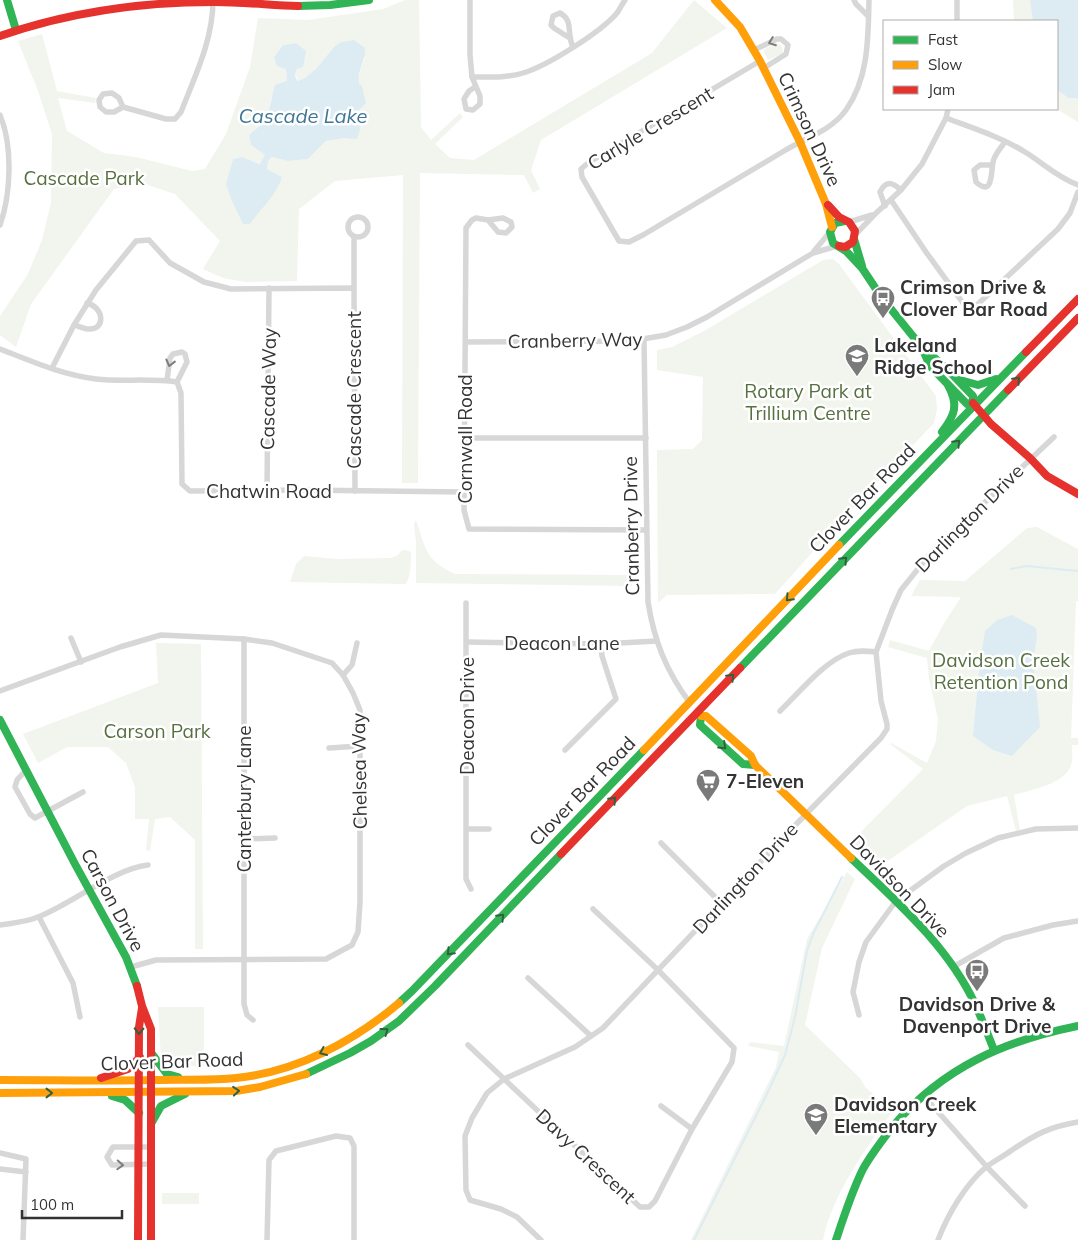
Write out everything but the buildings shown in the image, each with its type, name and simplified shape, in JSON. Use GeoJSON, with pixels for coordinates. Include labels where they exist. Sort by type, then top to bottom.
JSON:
{"type":"FeatureCollection","features":[{"type":"Feature","properties":{"kind":"main road"},"geometry":{"type":"LineString","coordinates":[[7,0],[16,30]]}},
{"type":"Feature","properties":{"kind":"main road"},"geometry":{"type":"LineString","coordinates":[[0,36],[16,30],[125,4],[213,1],[316,6],[341,5],[369,0]]}},
{"type":"Feature","properties":{"kind":"main road","name":"Crimson Drive"},"geometry":{"type":"LineString","coordinates":[[715,0],[740,27],[762,65],[800,142],[826,204],[831,230]]}},
{"type":"Feature","properties":{"kind":"main road","name":"Crimson Drive"},"geometry":{"type":"LineString","coordinates":[[826,204],[847,222]]}},
{"type":"Feature","properties":{"kind":"main road"},"geometry":{"type":"LineString","coordinates":[[862,268],[854,228],[847,222],[839,221],[831,230],[831,240],[846,251],[862,268],[882,298],[920,345],[973,396],[974,404],[991,424],[1030,458],[1047,476],[1078,494]]}},
{"type":"Feature","properties":{"kind":"main road"},"geometry":{"type":"LineString","coordinates":[[838,246],[845,247],[855,237]]}},
{"type":"Feature","properties":{"kind":"main road","name":"Clover Bar Road"},"geometry":{"type":"LineString","coordinates":[[0,1080],[190,1080],[246,1077],[296,1064],[343,1043],[391,1010],[412,991],[690,703],[919,460],[1078,299]]}},
{"type":"Feature","properties":{"kind":"main road","name":"Clover Bar Road"},"geometry":{"type":"LineString","coordinates":[[0,1093],[234,1092],[260,1088],[287,1080],[335,1061],[358,1049],[392,1026],[436,986],[1078,318]]}},
{"type":"Feature","properties":{"kind":"main road"},"geometry":{"type":"LineString","coordinates":[[920,345],[930,366],[967,404],[974,404]]}},
{"type":"Feature","properties":{"kind":"main road"},"geometry":{"type":"LineString","coordinates":[[956,378],[977,386],[1002,376]]}},
{"type":"Feature","properties":{"kind":"main road"},"geometry":{"type":"LineString","coordinates":[[919,460],[953,417],[956,401],[955,395],[948,384]]}},
{"type":"Feature","properties":{"kind":"main road"},"geometry":{"type":"LineString","coordinates":[[690,703],[699,714]]}},
{"type":"Feature","properties":{"kind":"main road","name":"Davidson Drive"},"geometry":{"type":"LineString","coordinates":[[699,714],[700,725],[743,764],[756,766],[896,902],[928,936],[953,966],[975,1003],[994,1050]]}},
{"type":"Feature","properties":{"kind":"main road","name":"Carson Drive"},"geometry":{"type":"LineString","coordinates":[[0,720],[131,966],[142,1006],[151,1029],[151,1240]]}},
{"type":"Feature","properties":{"kind":"main road","name":"Carson Drive"},"geometry":{"type":"LineString","coordinates":[[138,1240],[139,1027],[142,1006]]}},
{"type":"Feature","properties":{"kind":"main road"},"geometry":{"type":"LineString","coordinates":[[836,1240],[849,1199],[869,1158],[899,1118],[923,1096],[965,1064],[994,1050],[1047,1031],[1078,1026]]}},
{"type":"Feature","properties":{"kind":"main road"},"geometry":{"type":"LineString","coordinates":[[152,1054],[167,1074],[190,1080]]}},
{"type":"Feature","properties":{"kind":"main road"},"geometry":{"type":"LineString","coordinates":[[94,1080],[128,1069],[140,1057]]}},
{"type":"Feature","properties":{"kind":"main road"},"geometry":{"type":"LineString","coordinates":[[151,1124],[160,1106],[188,1092]]}},
{"type":"Feature","properties":{"kind":"main road"},"geometry":{"type":"LineString","coordinates":[[105,1093],[125,1100],[139,1113]]}},
{"type":"Feature","properties":{"kind":"street"},"geometry":{"type":"LineString","coordinates":[[470,0],[470,55],[472,77],[475,86]]}},
{"type":"Feature","properties":{"kind":"street"},"geometry":{"type":"LineString","coordinates":[[472,77],[522,74],[540,66],[598,30],[617,13],[625,0]]}},
{"type":"Feature","properties":{"kind":"street"},"geometry":{"type":"LineString","coordinates":[[854,0],[868,16]]}},
{"type":"Feature","properties":{"kind":"street"},"geometry":{"type":"LineString","coordinates":[[800,142],[821,133],[846,110],[861,81],[868,43],[869,0]]}},
{"type":"Feature","properties":{"kind":"street"},"geometry":{"type":"LineString","coordinates":[[957,0],[957,20]]}},
{"type":"Feature","properties":{"kind":"street"},"geometry":{"type":"LineString","coordinates":[[123,106],[166,119],[175,119],[181,112],[206,48],[213,13],[213,1]]}},
{"type":"Feature","properties":{"kind":"street"},"geometry":{"type":"LineString","coordinates":[[568,37],[573,47]]}},
{"type":"Feature","properties":{"kind":"street","name":"Crimson Drive"},"geometry":{"type":"LineString","coordinates":[[754,50],[776,39],[781,39],[788,45],[786,54],[762,65]]}},
{"type":"Feature","properties":{"kind":"street","name":"Carlyle Crescent"},"geometry":{"type":"LineString","coordinates":[[762,65],[588,163],[581,168],[582,177],[619,241],[628,242],[800,142]]}},
{"type":"Feature","properties":{"kind":"street"},"geometry":{"type":"LineString","coordinates":[[855,237],[874,215],[901,190],[922,164],[946,118],[948,110]]}},
{"type":"Feature","properties":{"kind":"street"},"geometry":{"type":"LineString","coordinates":[[0,116],[3,122],[8,153],[9,180],[0,225]]}},
{"type":"Feature","properties":{"kind":"street"},"geometry":{"type":"LineString","coordinates":[[946,118],[993,135],[1025,152],[1047,169],[1078,185]]}},
{"type":"Feature","properties":{"kind":"street"},"geometry":{"type":"LineString","coordinates":[[992,165],[993,160],[1005,142]]}},
{"type":"Feature","properties":{"kind":"street"},"geometry":{"type":"LineString","coordinates":[[885,206],[880,192],[884,185],[895,184],[901,190]]}},
{"type":"Feature","properties":{"kind":"street"},"geometry":{"type":"LineString","coordinates":[[891,200],[926,252],[963,302],[970,308],[978,304],[1058,230],[1070,213],[1078,192]]}},
{"type":"Feature","properties":{"kind":"street"},"geometry":{"type":"LineString","coordinates":[[847,222],[874,215]]}},
{"type":"Feature","properties":{"kind":"street","name":"Cornwall Road"},"geometry":{"type":"LineString","coordinates":[[488,220],[472,220],[466,228],[466,342],[463,438],[464,510],[469,529],[646,530]]}},
{"type":"Feature","properties":{"kind":"street","name":"Cranberry Way"},"geometry":{"type":"LineString","coordinates":[[812,253],[831,230]]}},
{"type":"Feature","properties":{"kind":"street","name":"Cascade Crescent"},"geometry":{"type":"LineString","coordinates":[[354,237],[355,491]]}},
{"type":"Feature","properties":{"kind":"street","name":"Cascade Crescent"},"geometry":{"type":"LineString","coordinates":[[52,368],[87,303],[136,241],[149,240],[170,263],[204,282],[231,289],[354,288]]}},
{"type":"Feature","properties":{"kind":"street","name":"Cranberry Way"},"geometry":{"type":"LineString","coordinates":[[466,342],[644,339],[666,335],[694,324],[812,253],[838,246]]}},
{"type":"Feature","properties":{"kind":"street","name":"Cascade Way"},"geometry":{"type":"LineString","coordinates":[[267,490],[269,288]]}},
{"type":"Feature","properties":{"kind":"street"},"geometry":{"type":"LineString","coordinates":[[74,324],[90,329],[100,323],[102,315],[98,308],[87,303]]}},
{"type":"Feature","properties":{"kind":"street","name":"Cranberry Drive"},"geometry":{"type":"LineString","coordinates":[[644,339],[648,602],[652,630],[665,661],[690,703]]}},
{"type":"Feature","properties":{"kind":"street"},"geometry":{"type":"LineString","coordinates":[[0,348],[79,376],[98,379],[167,380],[177,382],[187,362],[185,354],[182,352],[177,352],[170,358],[167,380]]}},
{"type":"Feature","properties":{"kind":"street","name":"Chatwin Road"},"geometry":{"type":"LineString","coordinates":[[177,382],[181,393],[182,484],[190,491],[464,492]]}},
{"type":"Feature","properties":{"kind":"street","name":"Darlington Drive"},"geometry":{"type":"LineString","coordinates":[[541,1240],[517,1217],[501,1209],[470,1200],[466,1190],[465,1136],[487,1093],[504,1079],[575,1047],[603,1028],[805,814],[881,738],[886,729],[876,652],[901,590],[930,554],[955,528],[1054,437]]}},
{"type":"Feature","properties":{"kind":"street"},"geometry":{"type":"LineString","coordinates":[[463,438],[646,438]]}},
{"type":"Feature","properties":{"kind":"street","name":"Deacon Drive"},"geometry":{"type":"LineString","coordinates":[[466,603],[466,879],[471,889]]}},
{"type":"Feature","properties":{"kind":"street","name":"Chelsea Way"},"geometry":{"type":"LineString","coordinates":[[0,691],[120,647],[161,635],[244,639],[272,643],[306,653],[332,663],[343,675],[354,693],[360,710],[360,902],[358,932],[352,945],[326,959],[156,960],[131,966]]}},
{"type":"Feature","properties":{"kind":"street"},"geometry":{"type":"LineString","coordinates":[[71,638],[81,662]]}},
{"type":"Feature","properties":{"kind":"street","name":"Canterbury Lane"},"geometry":{"type":"LineString","coordinates":[[244,639],[244,1004],[248,1016],[252,1020]]}},
{"type":"Feature","properties":{"kind":"street","name":"Deacon Lane"},"geometry":{"type":"LineString","coordinates":[[467,642],[601,644],[657,641]]}},
{"type":"Feature","properties":{"kind":"street"},"geometry":{"type":"LineString","coordinates":[[343,675],[352,665],[357,643]]}},
{"type":"Feature","properties":{"kind":"street"},"geometry":{"type":"LineString","coordinates":[[565,750],[616,699],[602,656],[601,644]]}},
{"type":"Feature","properties":{"kind":"street"},"geometry":{"type":"LineString","coordinates":[[780,711],[826,666],[838,658],[859,651],[876,652]]}},
{"type":"Feature","properties":{"kind":"street"},"geometry":{"type":"LineString","coordinates":[[329,748],[360,746]]}},
{"type":"Feature","properties":{"kind":"street"},"geometry":{"type":"LineString","coordinates":[[26,770],[16,784],[16,789],[32,817],[38,818],[83,792]]}},
{"type":"Feature","properties":{"kind":"street"},"geometry":{"type":"LineString","coordinates":[[859,1015],[853,992],[864,948],[866,942],[896,902],[944,866],[998,838],[1036,829],[1078,828]]}},
{"type":"Feature","properties":{"kind":"street"},"geometry":{"type":"LineString","coordinates":[[467,829],[489,829]]}},
{"type":"Feature","properties":{"kind":"street"},"geometry":{"type":"LineString","coordinates":[[244,839],[275,838]]}},
{"type":"Feature","properties":{"kind":"street"},"geometry":{"type":"LineString","coordinates":[[661,843],[722,904]]}},
{"type":"Feature","properties":{"kind":"street"},"geometry":{"type":"LineString","coordinates":[[0,925],[39,917],[127,871],[148,865]]}},
{"type":"Feature","properties":{"kind":"street"},"geometry":{"type":"LineString","coordinates":[[593,909],[658,970]]}},
{"type":"Feature","properties":{"kind":"street"},"geometry":{"type":"LineString","coordinates":[[39,917],[73,982],[80,1017]]}},
{"type":"Feature","properties":{"kind":"street"},"geometry":{"type":"LineString","coordinates":[[953,966],[1004,938],[1053,925],[1078,921]]}},
{"type":"Feature","properties":{"kind":"street","name":"Davy Crescent"},"geometry":{"type":"LineString","coordinates":[[504,1079],[640,1207],[649,1207],[655,1201],[692,1129],[732,1062],[734,1048],[658,970]]}},
{"type":"Feature","properties":{"kind":"street"},"geometry":{"type":"LineString","coordinates":[[528,978],[591,1036]]}},
{"type":"Feature","properties":{"kind":"street"},"geometry":{"type":"LineString","coordinates":[[468,1045],[504,1079]]}},
{"type":"Feature","properties":{"kind":"street"},"geometry":{"type":"LineString","coordinates":[[923,1096],[1024,1206]]}},
{"type":"Feature","properties":{"kind":"street"},"geometry":{"type":"LineString","coordinates":[[661,1106],[692,1129]]}},
{"type":"Feature","properties":{"kind":"street"},"geometry":{"type":"LineString","coordinates":[[938,1240],[951,1212],[969,1185],[987,1167],[1040,1132],[1063,1124],[1078,1122]]}},
{"type":"Feature","properties":{"kind":"street"},"geometry":{"type":"LineString","coordinates":[[267,1240],[269,1160],[276,1151],[336,1136],[350,1138],[354,1146],[354,1240]]}},
{"type":"Feature","properties":{"kind":"street"},"geometry":{"type":"LineString","coordinates":[[151,1147],[114,1148],[107,1157],[112,1165],[151,1164]]}},
{"type":"Feature","properties":{"kind":"street"},"geometry":{"type":"LineString","coordinates":[[0,1153],[26,1159],[23,1240]]}},
{"type":"Feature","properties":{"kind":"street"},"geometry":{"type":"LineString","coordinates":[[0,1169],[26,1172]]}},
{"type":"Feature","properties":{"kind":"green space","name":"Cascade Park"},"geometry":{"type":"Polygon","coordinates":[[[405,0],[419,0],[421,127],[431,140],[460,113],[463,117],[435,144],[450,158],[474,160],[652,53],[694,0],[727,28],[541,140],[531,170],[540,189],[533,193],[524,175],[420,173],[418,483],[402,483],[403,175],[335,181],[299,209],[297,281],[245,282],[223,278],[203,269],[220,241],[175,194],[142,183],[114,189],[31,304],[16,347],[0,335],[0,316],[28,274],[42,240],[51,203],[52,134],[38,91],[18,41],[42,34],[57,91],[96,98],[95,103],[58,98],[67,131],[104,153],[136,157],[192,171],[205,169],[226,134],[250,67],[258,18],[308,20],[383,9],[405,0]],[[296,43],[283,45],[274,57],[286,69],[287,81],[271,98],[268,113],[262,124],[249,135],[251,145],[265,155],[261,164],[242,157],[233,159],[226,184],[250,224],[282,177],[267,169],[271,157],[288,161],[308,159],[326,141],[357,138],[358,135],[358,84],[360,70],[365,58],[335,46],[319,66],[309,75],[298,81],[295,73],[297,69],[296,43]]]}},
{"type":"Feature","properties":{"kind":"green space"},"geometry":{"type":"Polygon","coordinates":[[[1013,0],[1078,0],[1078,122],[1058,110],[1058,20],[1014,20],[1013,0]]]}},
{"type":"Feature","properties":{"kind":"green space"},"geometry":{"type":"Polygon","coordinates":[[[776,43],[781,45],[783,51],[781,54],[768,60],[763,50],[776,43]]]}},
{"type":"Feature","properties":{"kind":"green space","name":"Rotary Park at Trillium Centre"},"geometry":{"type":"Polygon","coordinates":[[[833,259],[839,264],[936,396],[937,409],[934,423],[775,594],[667,595],[658,603],[657,450],[693,449],[702,440],[703,377],[657,370],[657,350],[672,347],[704,331],[823,260],[833,259]]]}},
{"type":"Feature","properties":{"kind":"green space"},"geometry":{"type":"Polygon","coordinates":[[[416,520],[428,553],[438,564],[455,574],[632,575],[632,586],[416,583],[414,524],[416,520]]]}},
{"type":"Feature","properties":{"kind":"green space","name":"Davidson Creek Retention Pond"},"geometry":{"type":"Polygon","coordinates":[[[1037,527],[1078,549],[1078,601],[1076,601],[1071,738],[1078,738],[1078,745],[1072,745],[1071,765],[1068,772],[1055,782],[1014,795],[1020,830],[1016,831],[1007,796],[967,806],[876,869],[850,843],[923,769],[890,744],[927,763],[936,741],[938,719],[929,679],[927,658],[888,647],[890,640],[929,651],[961,597],[911,596],[920,580],[965,581],[1027,528],[1037,527]]]}},
{"type":"Feature","properties":{"kind":"green space"},"geometry":{"type":"Polygon","coordinates":[[[402,550],[411,552],[410,572],[406,584],[290,582],[296,564],[304,556],[337,559],[391,558],[398,555],[402,550]]]}},
{"type":"Feature","properties":{"kind":"green space","name":"Carson Park"},"geometry":{"type":"Polygon","coordinates":[[[156,643],[201,644],[203,949],[195,949],[195,840],[170,817],[155,819],[150,851],[146,850],[149,819],[135,819],[135,787],[126,763],[108,747],[67,747],[38,763],[23,734],[158,683],[156,643]]]}},
{"type":"Feature","properties":{"kind":"green space","name":"Davidson Creek Elementary"},"geometry":{"type":"Polygon","coordinates":[[[847,872],[855,879],[822,948],[805,1025],[860,1078],[865,1087],[893,1111],[851,1172],[827,1224],[823,1240],[691,1240],[776,1067],[779,1052],[748,1046],[750,1042],[784,1046],[807,939],[847,872]]]}},
{"type":"Feature","properties":{"kind":"green space"},"geometry":{"type":"Polygon","coordinates":[[[158,1007],[204,1007],[204,1066],[177,1066],[161,1057],[158,1007]]]}},
{"type":"Feature","properties":{"kind":"green space"},"geometry":{"type":"Polygon","coordinates":[[[162,1193],[199,1193],[199,1204],[162,1204],[162,1193]]]}},
{"type":"Feature","properties":{"kind":"water"},"geometry":{"type":"Polygon","coordinates":[[[1030,0],[1078,0],[1078,98],[1069,98],[1058,91],[1058,20],[1033,20],[1030,0]]]}},
{"type":"Feature","properties":{"kind":"water","name":"Cascade Lake"},"geometry":{"type":"Polygon","coordinates":[[[354,40],[365,48],[359,84],[362,86],[366,103],[358,111],[360,130],[357,139],[344,138],[326,141],[308,159],[288,161],[271,157],[267,169],[282,177],[272,196],[250,224],[243,224],[226,184],[233,159],[242,157],[260,164],[265,155],[251,145],[249,135],[262,124],[268,113],[275,85],[287,81],[286,69],[277,66],[274,57],[283,45],[296,43],[306,51],[303,67],[297,69],[296,72],[295,76],[298,81],[316,69],[335,46],[342,42],[354,40]]]}},
{"type":"Feature","properties":{"kind":"water"},"geometry":{"type":"Polygon","coordinates":[[[1012,615],[1036,628],[1037,638],[1033,658],[1040,727],[1012,756],[993,750],[973,736],[985,631],[997,620],[1012,615]]]}},
{"type":"Feature","properties":{"kind":"waterway"},"geometry":{"type":"LineString","coordinates":[[1011,569],[1026,566],[1078,571]]}},
{"type":"Feature","properties":{"kind":"waterway"},"geometry":{"type":"LineString","coordinates":[[694,1240],[785,1055],[795,1017],[807,951],[813,934],[842,877]]}},
{"type":"Feature","properties":{"kind":"traffic: fast"},"geometry":{"type":"LineString","coordinates":[[7,0],[16,30]]}},
{"type":"Feature","properties":{"kind":"traffic: fast"},"geometry":{"type":"LineString","coordinates":[[298,6],[330,5],[369,0]]}},
{"type":"Feature","properties":{"kind":"traffic: fast"},"geometry":{"type":"LineString","coordinates":[[845,221],[835,223],[830,232],[833,243],[846,251],[862,268],[882,298],[920,345],[973,396],[973,402]]}},
{"type":"Feature","properties":{"kind":"traffic: fast"},"geometry":{"type":"LineString","coordinates":[[854,239],[862,266]]}},
{"type":"Feature","properties":{"kind":"traffic: fast"},"geometry":{"type":"LineString","coordinates":[[922,348],[930,366],[967,404],[973,402]]}},
{"type":"Feature","properties":{"kind":"traffic: fast"},"geometry":{"type":"LineString","coordinates":[[839,545],[1026,352]]}},
{"type":"Feature","properties":{"kind":"traffic: fast"},"geometry":{"type":"LineString","coordinates":[[960,380],[978,385],[996,379]]}},
{"type":"Feature","properties":{"kind":"traffic: fast"},"geometry":{"type":"LineString","coordinates":[[942,432],[953,415],[954,410],[954,398],[948,385]]}},
{"type":"Feature","properties":{"kind":"traffic: fast"},"geometry":{"type":"LineString","coordinates":[[740,668],[1008,390]]}},
{"type":"Feature","properties":{"kind":"traffic: fast"},"geometry":{"type":"LineString","coordinates":[[701,716],[700,725],[743,764],[755,765]]}},
{"type":"Feature","properties":{"kind":"traffic: fast"},"geometry":{"type":"LineString","coordinates":[[0,720],[126,957],[137,986]]}},
{"type":"Feature","properties":{"kind":"traffic: fast"},"geometry":{"type":"LineString","coordinates":[[399,1003],[644,750]]}},
{"type":"Feature","properties":{"kind":"traffic: fast"},"geometry":{"type":"LineString","coordinates":[[306,1074],[350,1053],[399,1021],[561,854]]}},
{"type":"Feature","properties":{"kind":"traffic: fast"},"geometry":{"type":"LineString","coordinates":[[851,858],[920,925],[951,963],[975,1004],[994,1050]]}},
{"type":"Feature","properties":{"kind":"traffic: fast"},"geometry":{"type":"LineString","coordinates":[[836,1240],[863,1169],[894,1125],[933,1087],[977,1059],[1000,1049],[1051,1032],[1078,1026]]}},
{"type":"Feature","properties":{"kind":"traffic: fast"},"geometry":{"type":"LineString","coordinates":[[152,1054],[167,1074],[178,1077]]}},
{"type":"Feature","properties":{"kind":"traffic: fast"},"geometry":{"type":"LineString","coordinates":[[152,1122],[161,1106],[185,1094]]}},
{"type":"Feature","properties":{"kind":"traffic: fast"},"geometry":{"type":"LineString","coordinates":[[112,1096],[125,1100],[139,1113]]}},
{"type":"Feature","properties":{"kind":"traffic: slow"},"geometry":{"type":"LineString","coordinates":[[715,0],[740,27],[760,61],[800,142],[826,204],[832,227]]}},
{"type":"Feature","properties":{"kind":"traffic: slow"},"geometry":{"type":"LineString","coordinates":[[644,750],[839,545]]}},
{"type":"Feature","properties":{"kind":"traffic: slow"},"geometry":{"type":"LineString","coordinates":[[701,716],[706,716],[751,756],[755,765],[851,858]]}},
{"type":"Feature","properties":{"kind":"traffic: slow"},"geometry":{"type":"LineString","coordinates":[[0,1080],[206,1080],[258,1075],[302,1062],[323,1053],[363,1030],[399,1003]]}},
{"type":"Feature","properties":{"kind":"traffic: slow"},"geometry":{"type":"LineString","coordinates":[[0,1093],[236,1091],[260,1087],[306,1074]]}},
{"type":"Feature","properties":{"kind":"traffic: jam"},"geometry":{"type":"LineString","coordinates":[[0,36],[52,21],[132,6],[187,2],[235,2],[298,6]]}},
{"type":"Feature","properties":{"kind":"traffic: jam"},"geometry":{"type":"LineString","coordinates":[[828,205],[839,217],[849,222],[855,231],[853,242],[845,247],[839,246]]}},
{"type":"Feature","properties":{"kind":"traffic: jam"},"geometry":{"type":"LineString","coordinates":[[1026,352],[1078,299]]}},
{"type":"Feature","properties":{"kind":"traffic: jam"},"geometry":{"type":"LineString","coordinates":[[1008,390],[1078,318]]}},
{"type":"Feature","properties":{"kind":"traffic: jam"},"geometry":{"type":"LineString","coordinates":[[973,403],[991,424],[1030,458],[1047,476],[1078,494]]}},
{"type":"Feature","properties":{"kind":"traffic: jam"},"geometry":{"type":"LineString","coordinates":[[561,854],[740,668]]}},
{"type":"Feature","properties":{"kind":"traffic: jam"},"geometry":{"type":"LineString","coordinates":[[137,986],[151,1029],[151,1240]]}},
{"type":"Feature","properties":{"kind":"traffic: jam"},"geometry":{"type":"LineString","coordinates":[[138,1240],[139,1027],[142,1008]]}},
{"type":"Feature","properties":{"kind":"traffic: jam"},"geometry":{"type":"LineString","coordinates":[[101,1078],[128,1069],[140,1057]]}},
{"type":"Feature","properties":{"kind":"place","name":"Crimson Drive & Clover Bar Road"},"geometry":{"type":"Point","coordinates":[883,319]}},
{"type":"Feature","properties":{"kind":"place","name":"Lakeland Ridge School"},"geometry":{"type":"Point","coordinates":[857,377]}},
{"type":"Feature","properties":{"kind":"place","name":"7-Eleven"},"geometry":{"type":"Point","coordinates":[708,802]}},
{"type":"Feature","properties":{"kind":"place","name":"Davidson Drive & Davenport Drive"},"geometry":{"type":"Point","coordinates":[977,992]}},
{"type":"Feature","properties":{"kind":"place","name":"Davidson Creek Elementary"},"geometry":{"type":"Point","coordinates":[816,1136]}}]}
